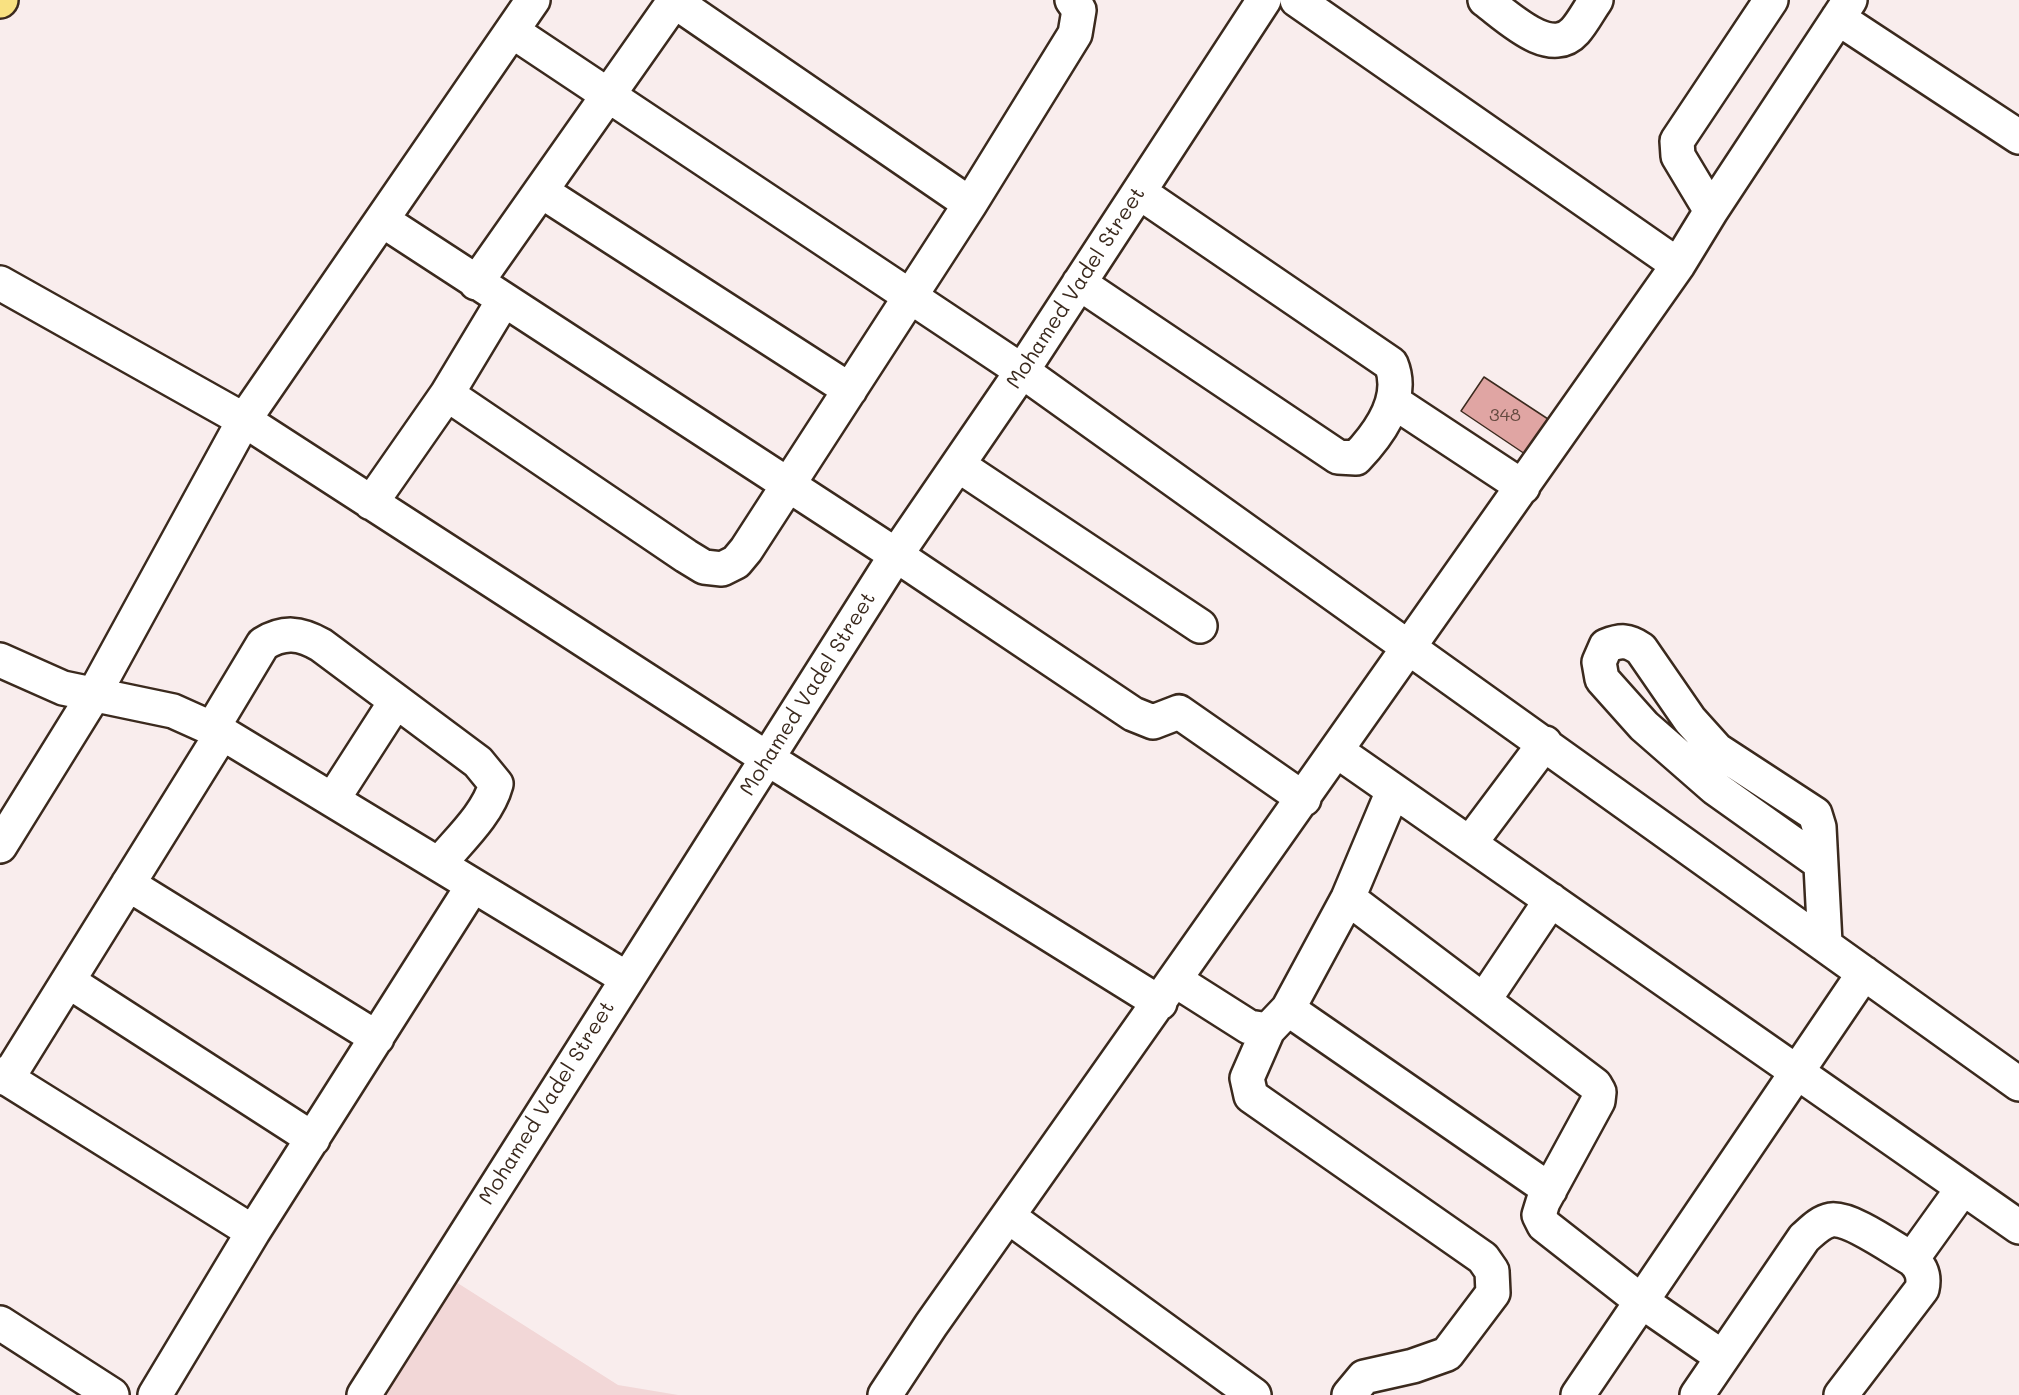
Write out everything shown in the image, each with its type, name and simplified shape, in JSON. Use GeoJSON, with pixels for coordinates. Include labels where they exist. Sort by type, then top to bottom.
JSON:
{"type":"FeatureCollection","features":[{"type":"Feature","properties":{"kind":"street"},"geometry":{"type":"LineString","coordinates":[[0,846],[93,696],[244,420],[533,0]]}},
{"type":"Feature","properties":{"kind":"street"},"geometry":{"type":"LineString","coordinates":[[447,393],[705,567],[722,569],[736,562],[788,486],[970,204],[1075,34],[1079,10],[1072,0]]}},
{"type":"Feature","properties":{"kind":"street","name":"Mohamed Vadel Street"},"geometry":{"type":"LineString","coordinates":[[364,1395],[896,555],[1022,371],[1264,0]]}},
{"type":"Feature","properties":{"kind":"street"},"geometry":{"type":"LineString","coordinates":[[1297,0],[1678,265]]}},
{"type":"Feature","properties":{"kind":"street"},"geometry":{"type":"LineString","coordinates":[[1485,0],[1545,41],[1561,42],[1575,32],[1596,0]]}},
{"type":"Feature","properties":{"kind":"street"},"geometry":{"type":"LineString","coordinates":[[1711,211],[1678,156],[1677,141],[1771,0]]}},
{"type":"Feature","properties":{"kind":"street"},"geometry":{"type":"LineString","coordinates":[[476,283],[674,1],[970,204]]}},
{"type":"Feature","properties":{"kind":"street"},"geometry":{"type":"LineString","coordinates":[[885,1395],[931,1325],[1411,648],[1678,265],[1844,9],[2019,137]]}},
{"type":"Feature","properties":{"kind":"street"},"geometry":{"type":"LineString","coordinates":[[512,30],[1022,371],[1825,943],[2019,1084]]}},
{"type":"Feature","properties":{"kind":"street"},"geometry":{"type":"LineString","coordinates":[[542,191],[850,390]]}},
{"type":"Feature","properties":{"kind":"street"},"geometry":{"type":"LineString","coordinates":[[1079,283],[1338,457],[1356,458],[1368,446],[1395,402],[1397,377],[1391,364],[1139,192]]}},
{"type":"Feature","properties":{"kind":"street"},"geometry":{"type":"LineString","coordinates":[[382,220],[502,301],[896,555],[1133,714],[1153,722],[1179,712],[1304,799]]}},
{"type":"Feature","properties":{"kind":"street"},"geometry":{"type":"LineString","coordinates":[[0,283],[244,420],[768,759],[1168,992],[1249,1027],[1278,1020],[1550,1190]]}},
{"type":"Feature","properties":{"kind":"street"},"geometry":{"type":"LineString","coordinates":[[371,503],[447,393],[502,301]]}},
{"type":"Feature","properties":{"kind":"street"},"geometry":{"type":"LineString","coordinates":[[1395,402],[1523,487]]}},
{"type":"Feature","properties":{"kind":"street"},"geometry":{"type":"LineString","coordinates":[[958,465],[1200,626]]}},
{"type":"Feature","properties":{"kind":"street"},"geometry":{"type":"LineString","coordinates":[[253,1232],[4,1076],[68,981],[128,884],[217,731],[263,644],[275,637],[288,634],[304,635],[321,645],[478,762],[496,784],[485,808],[439,864]]}},
{"type":"Feature","properties":{"kind":"street"},"geometry":{"type":"LineString","coordinates":[[1819,862],[1715,788],[1644,726],[1602,679],[1599,662],[1606,646],[1618,640],[1630,641],[1641,649],[1690,720],[1717,750],[1815,814],[1819,826],[1819,862],[1825,943]]}},
{"type":"Feature","properties":{"kind":"street"},"geometry":{"type":"LineString","coordinates":[[0,660],[63,688],[173,711],[217,731],[626,978]]}},
{"type":"Feature","properties":{"kind":"street"},"geometry":{"type":"LineString","coordinates":[[333,799],[396,701]]}},
{"type":"Feature","properties":{"kind":"street"},"geometry":{"type":"LineString","coordinates":[[1470,843],[1545,743]]}},
{"type":"Feature","properties":{"kind":"street"},"geometry":{"type":"LineString","coordinates":[[1337,751],[2019,1227]]}},
{"type":"Feature","properties":{"kind":"street"},"geometry":{"type":"LineString","coordinates":[[1349,1395],[1364,1377],[1413,1366],[1447,1354],[1493,1293],[1492,1270],[1482,1258],[1251,1096],[1247,1078],[1348,898],[1393,791]]}},
{"type":"Feature","properties":{"kind":"street"},"geometry":{"type":"LineString","coordinates":[[128,884],[377,1038]]}},
{"type":"Feature","properties":{"kind":"street"},"geometry":{"type":"LineString","coordinates":[[155,1395],[253,1232],[472,887]]}},
{"type":"Feature","properties":{"kind":"street"},"geometry":{"type":"LineString","coordinates":[[1348,898],[1588,1078],[1599,1092],[1594,1110],[1540,1212],[1544,1225],[1641,1301],[1722,1357]]}},
{"type":"Feature","properties":{"kind":"street"},"geometry":{"type":"LineString","coordinates":[[1484,1000],[1551,900]]}},
{"type":"Feature","properties":{"kind":"street"},"geometry":{"type":"LineString","coordinates":[[1578,1395],[1864,973]]}},
{"type":"Feature","properties":{"kind":"street"},"geometry":{"type":"LineString","coordinates":[[68,981],[313,1139]]}},
{"type":"Feature","properties":{"kind":"street"},"geometry":{"type":"LineString","coordinates":[[1912,1259],[1963,1188]]}},
{"type":"Feature","properties":{"kind":"street"},"geometry":{"type":"LineString","coordinates":[[1009,1217],[1214,1384],[1254,1395]]}},
{"type":"Feature","properties":{"kind":"street"},"geometry":{"type":"LineString","coordinates":[[1696,1395],[1804,1238],[1823,1223],[1833,1220],[1846,1222],[1912,1259],[1923,1274],[1922,1289],[1841,1395]]}},
{"type":"Feature","properties":{"kind":"street"},"geometry":{"type":"LineString","coordinates":[[0,1323],[112,1395]]}},
{"type":"Feature","properties":{"kind":"shaded area"},"geometry":{"type":"Polygon","coordinates":[[[456,1282],[618,1385],[678,1395],[385,1395],[456,1282]]]}},
{"type":"Feature","properties":{"kind":"building"},"geometry":{"type":"Polygon","coordinates":[[[1484,377],[1548,419],[1525,454],[1461,411],[1484,377]]]}}]}
